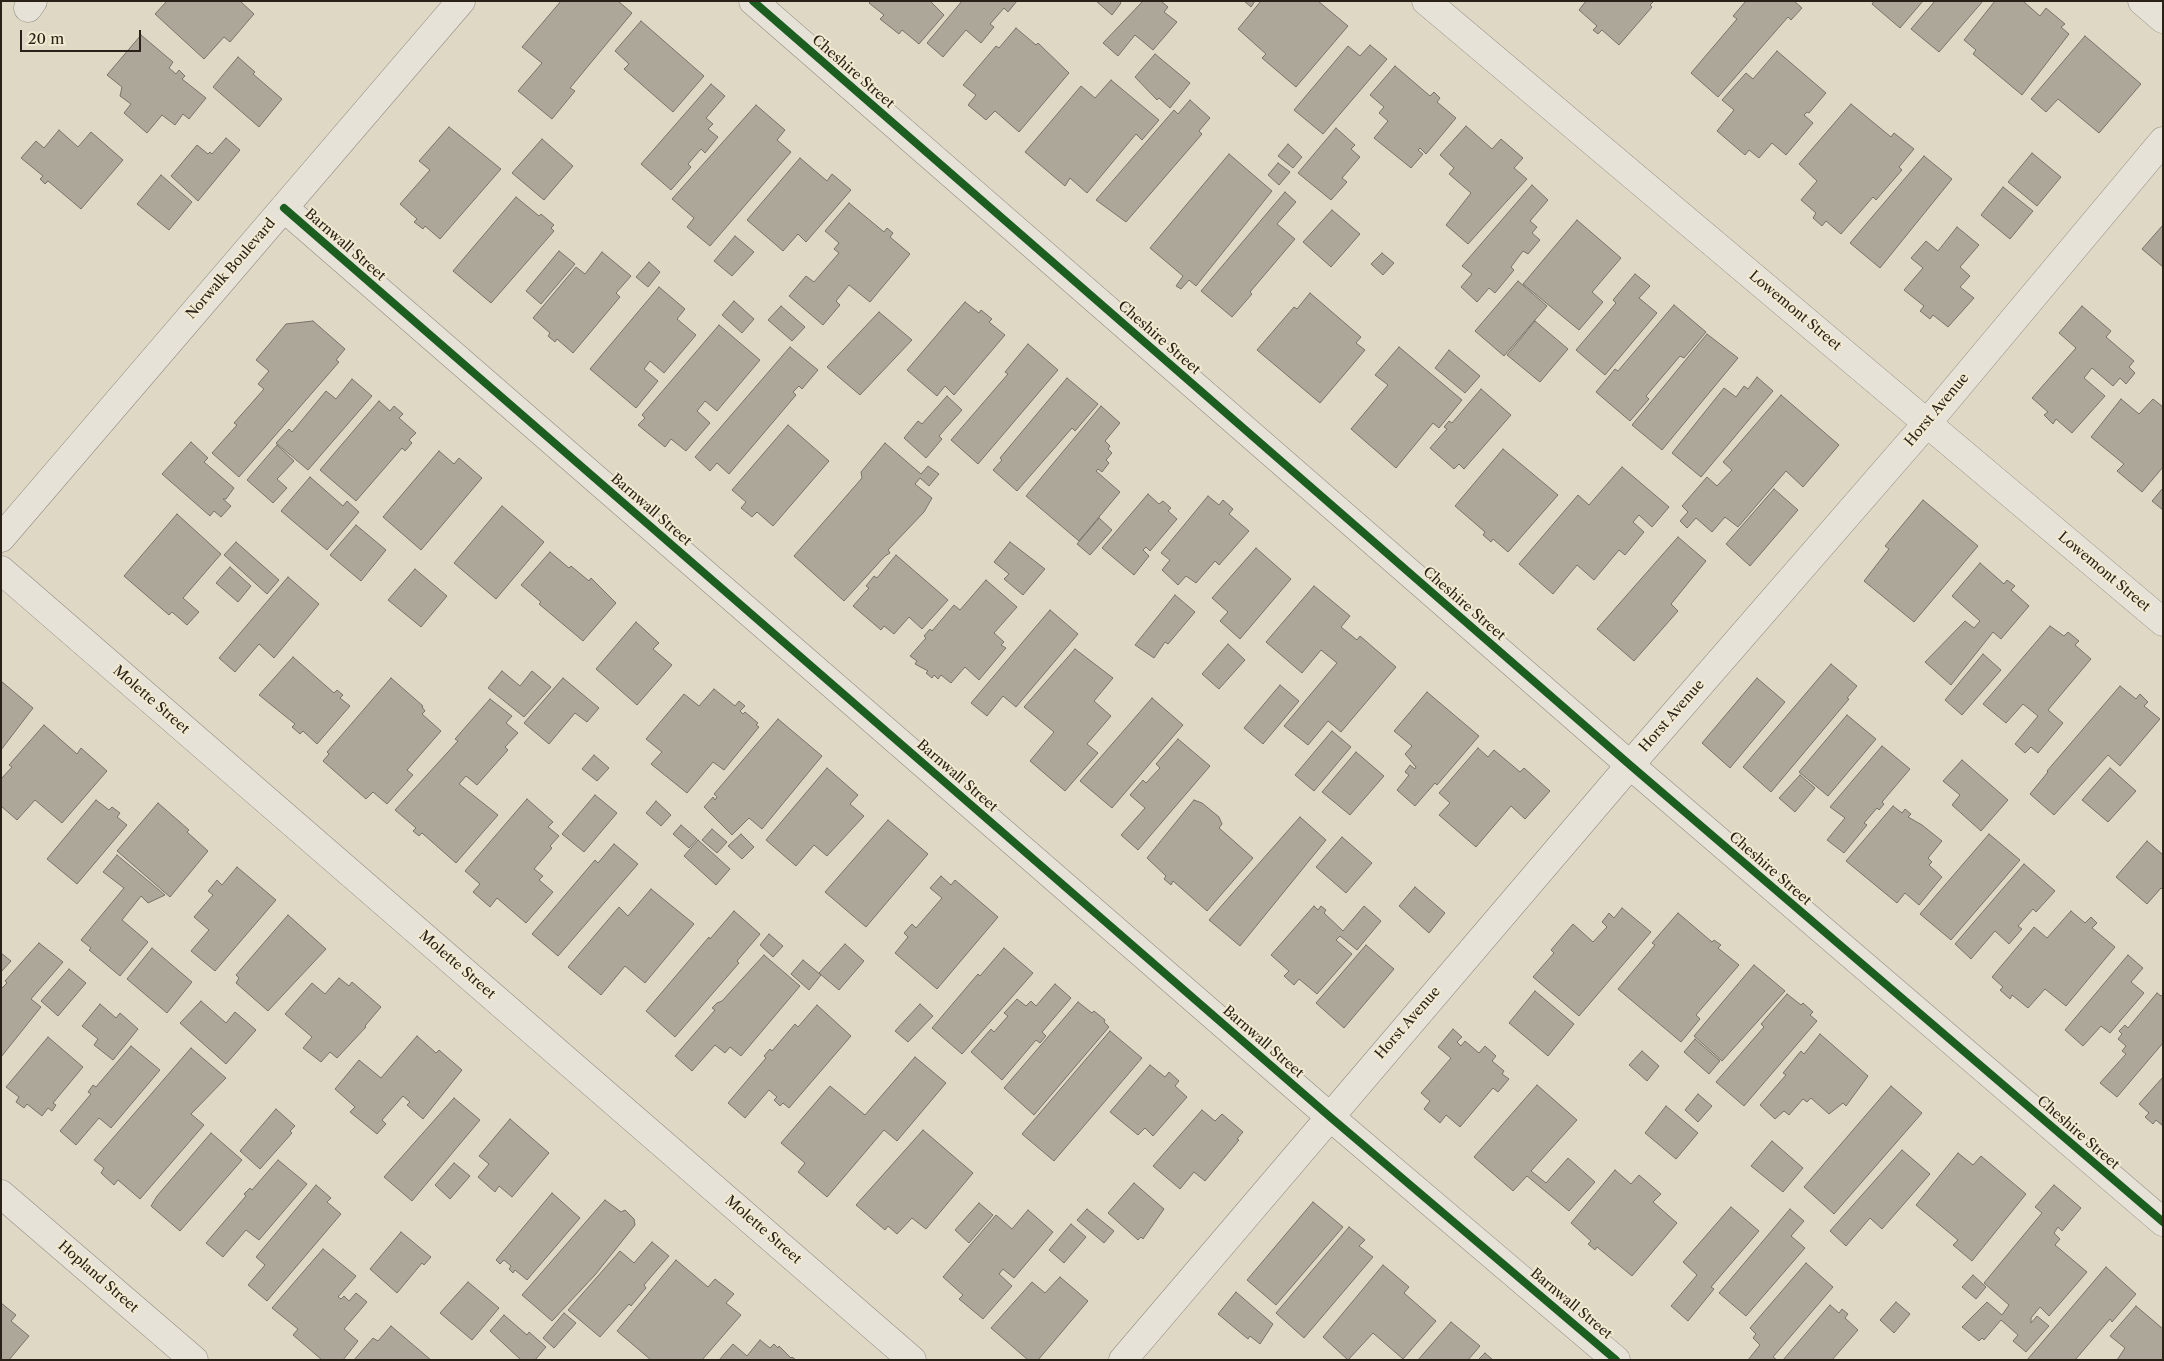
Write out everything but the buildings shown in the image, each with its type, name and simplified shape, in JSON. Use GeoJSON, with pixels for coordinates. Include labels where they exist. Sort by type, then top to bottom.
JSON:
{"type":"FeatureCollection","features":[{"type":"Feature","properties":{"kind":"street","name":"Norwalk Boulevard"},"geometry":{"type":"LineString","coordinates":[[1,538],[461,1]]}},
{"type":"Feature","properties":{"kind":"street","name":"Cheshire Street"},"geometry":{"type":"LineString","coordinates":[[753,1],[1630,765],[2163,1222]]}},
{"type":"Feature","properties":{"kind":"street","name":"Lowemont Street"},"geometry":{"type":"LineString","coordinates":[[1426,1],[1928,422],[2163,622]]}},
{"type":"Feature","properties":{"kind":"street"},"geometry":{"type":"LineString","coordinates":[[2142,1],[2163,19]]}},
{"type":"Feature","properties":{"kind":"street","name":"Horst Avenue"},"geometry":{"type":"LineString","coordinates":[[1123,1360],[1630,765],[1928,422],[2163,141]]}},
{"type":"Feature","properties":{"kind":"street","name":"Barnwall Street"},"geometry":{"type":"LineString","coordinates":[[284,208],[1329,1116],[1616,1360]]}},
{"type":"Feature","properties":{"kind":"street","name":"Molette Street"},"geometry":{"type":"LineString","coordinates":[[1,570],[912,1360]]}},
{"type":"Feature","properties":{"kind":"street","name":"Hopland Street"},"geometry":{"type":"LineString","coordinates":[[1,1194],[176,1354]]}},
{"type":"Feature","properties":{"kind":"cycle path"},"geometry":{"type":"LineString","coordinates":[[753,1],[1630,765],[2163,1222]]}},
{"type":"Feature","properties":{"kind":"cycle path"},"geometry":{"type":"LineString","coordinates":[[284,208],[1329,1116],[1616,1360]]}}]}
